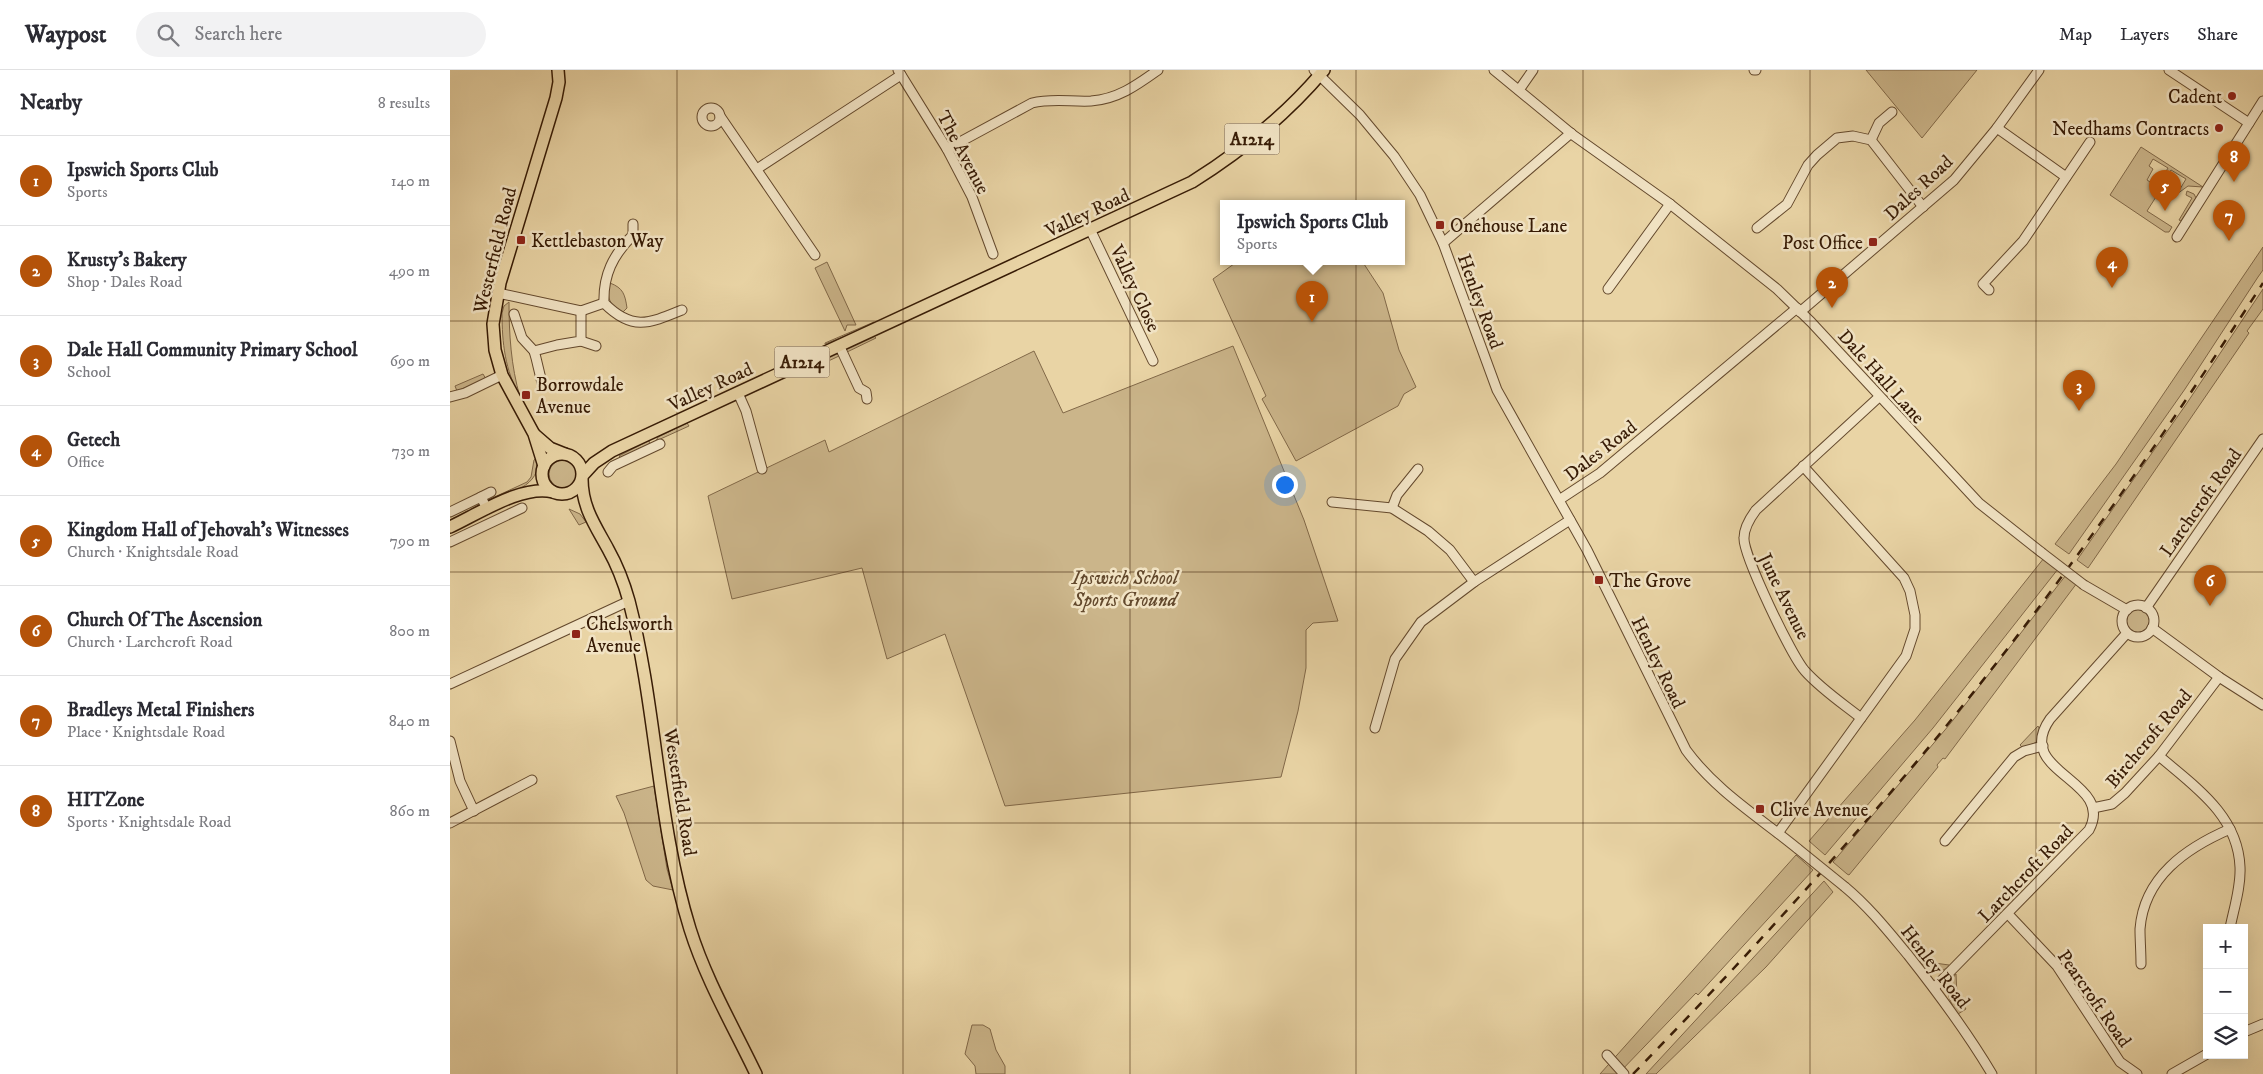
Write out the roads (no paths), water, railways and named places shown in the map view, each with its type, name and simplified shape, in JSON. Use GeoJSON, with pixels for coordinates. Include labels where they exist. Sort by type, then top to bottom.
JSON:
{"type":"FeatureCollection","features":[{"type":"Feature","properties":{"kind":"main road","name":"Westerfield Road"},"geometry":{"type":"LineString","coordinates":[[543,470],[534,434],[502,375],[493,334],[498,293],[509,248],[556,98],[559,82],[558,70]]}},
{"type":"Feature","properties":{"kind":"main road","name":"Valley Road"},"geometry":{"type":"LineString","coordinates":[[582,477],[590,466],[609,453],[1192,182],[1216,167],[1266,127],[1319,72]]}},
{"type":"Feature","properties":{"kind":"main road","name":"Westerfield Road"},"geometry":{"type":"LineString","coordinates":[[534,434],[550,448],[567,455]]}},
{"type":"Feature","properties":{"kind":"main road","name":"Valley Road"},"geometry":{"type":"LineString","coordinates":[[567,455],[609,453]]}},
{"type":"Feature","properties":{"kind":"main road"},"geometry":{"type":"LineString","coordinates":[[450,527],[524,492],[536,483],[552,457],[567,455],[579,463],[582,477],[576,489],[566,494],[540,490],[524,492]]}},
{"type":"Feature","properties":{"kind":"main road"},"geometry":{"type":"LineString","coordinates":[[543,470],[544,483],[557,493]]}},
{"type":"Feature","properties":{"kind":"main road","name":"Westerfield Road"},"geometry":{"type":"LineString","coordinates":[[582,477],[582,494],[587,511],[615,563],[629,601],[647,686],[670,843],[690,929],[738,1042],[756,1074]]}},
{"type":"Feature","properties":{"kind":"main road","name":"Westerfield Road"},"geometry":{"type":"LineString","coordinates":[[557,493],[587,511]]}},
{"type":"Feature","properties":{"kind":"street"},"geometry":{"type":"LineString","coordinates":[[946,149],[1032,102],[1044,100],[1091,101],[1107,98],[1127,91],[1158,70]]}},
{"type":"Feature","properties":{"kind":"street","name":"Dale Hall Lane"},"geometry":{"type":"LineString","coordinates":[[1494,70],[1570,133],[1670,204],[1732,252],[1798,310],[1979,503],[2084,585],[2127,610]]}},
{"type":"Feature","properties":{"kind":"street"},"geometry":{"type":"LineString","coordinates":[[1518,90],[1533,70]]}},
{"type":"Feature","properties":{"kind":"street","name":"Dales Road"},"geometry":{"type":"LineString","coordinates":[[1559,500],[1600,473],[1954,180],[1997,128],[2039,70]]}},
{"type":"Feature","properties":{"kind":"street"},"geometry":{"type":"LineString","coordinates":[[2169,70],[2249,123]]}},
{"type":"Feature","properties":{"kind":"street"},"geometry":{"type":"LineString","coordinates":[[757,170],[900,72]]}},
{"type":"Feature","properties":{"kind":"street","name":"The Avenue"},"geometry":{"type":"LineString","coordinates":[[900,72],[972,197],[993,254]]}},
{"type":"Feature","properties":{"kind":"street","name":"Henley Road"},"geometry":{"type":"LineString","coordinates":[[1319,72],[1360,115],[1394,156],[1420,195],[1443,243],[1497,390],[1570,520],[1686,750],[1714,783],[1845,887],[1885,927],[1934,988],[1992,1074]]}},
{"type":"Feature","properties":{"kind":"street"},"geometry":{"type":"LineString","coordinates":[[2178,237],[2263,101]]}},
{"type":"Feature","properties":{"kind":"street"},"geometry":{"type":"LineString","coordinates":[[1871,140],[1879,123],[1892,112]]}},
{"type":"Feature","properties":{"kind":"street"},"geometry":{"type":"LineString","coordinates":[[720,116],[815,255]]}},
{"type":"Feature","properties":{"kind":"street"},"geometry":{"type":"LineString","coordinates":[[1997,128],[2066,177]]}},
{"type":"Feature","properties":{"kind":"street"},"geometry":{"type":"LineString","coordinates":[[1443,243],[1570,133]]}},
{"type":"Feature","properties":{"kind":"street"},"geometry":{"type":"LineString","coordinates":[[1757,228],[1787,204],[1808,166],[1837,138],[1853,136],[1871,140],[1923,207]]}},
{"type":"Feature","properties":{"kind":"street"},"geometry":{"type":"LineString","coordinates":[[1989,290],[1983,284],[2023,241],[2090,142]]}},
{"type":"Feature","properties":{"kind":"street"},"geometry":{"type":"LineString","coordinates":[[1608,289],[1670,204]]}},
{"type":"Feature","properties":{"kind":"street"},"geometry":{"type":"LineString","coordinates":[[604,303],[605,279],[610,265],[635,237],[633,224]]}},
{"type":"Feature","properties":{"kind":"street","name":"Valley Close"},"geometry":{"type":"LineString","coordinates":[[1090,229],[1153,361]]}},
{"type":"Feature","properties":{"kind":"street"},"geometry":{"type":"LineString","coordinates":[[498,293],[581,311],[604,303]]}},
{"type":"Feature","properties":{"kind":"street"},"geometry":{"type":"LineString","coordinates":[[604,303],[621,318],[638,323],[650,323],[683,310]]}},
{"type":"Feature","properties":{"kind":"street"},"geometry":{"type":"LineString","coordinates":[[581,311],[581,342]]}},
{"type":"Feature","properties":{"kind":"street"},"geometry":{"type":"LineString","coordinates":[[514,314],[522,338],[534,352],[542,383]]}},
{"type":"Feature","properties":{"kind":"street"},"geometry":{"type":"LineString","coordinates":[[534,352],[557,345],[581,342],[596,346]]}},
{"type":"Feature","properties":{"kind":"street"},"geometry":{"type":"LineString","coordinates":[[839,345],[860,388],[869,394]]}},
{"type":"Feature","properties":{"kind":"street"},"geometry":{"type":"LineString","coordinates":[[450,397],[465,393],[502,375]]}},
{"type":"Feature","properties":{"kind":"street"},"geometry":{"type":"LineString","coordinates":[[738,393],[746,410],[762,469]]}},
{"type":"Feature","properties":{"kind":"street","name":"June Avenue"},"geometry":{"type":"LineString","coordinates":[[1860,718],[1814,680],[1801,666],[1755,576],[1746,551],[1744,538],[1756,510],[1878,397]]}},
{"type":"Feature","properties":{"kind":"street"},"geometry":{"type":"LineString","coordinates":[[608,472],[610,468],[658,445],[650,434]]}},
{"type":"Feature","properties":{"kind":"street","name":"Larchcroft Road"},"geometry":{"type":"LineString","coordinates":[[2146,608],[2263,439]]}},
{"type":"Feature","properties":{"kind":"street"},"geometry":{"type":"LineString","coordinates":[[609,453],[618,464]]}},
{"type":"Feature","properties":{"kind":"street"},"geometry":{"type":"LineString","coordinates":[[1778,833],[1906,656],[1915,629],[1913,602],[1904,578],[1803,466]]}},
{"type":"Feature","properties":{"kind":"street"},"geometry":{"type":"LineString","coordinates":[[1392,508],[1397,495],[1418,469]]}},
{"type":"Feature","properties":{"kind":"street"},"geometry":{"type":"LineString","coordinates":[[450,512],[491,492]]}},
{"type":"Feature","properties":{"kind":"street"},"geometry":{"type":"LineString","coordinates":[[481,497],[488,509]]}},
{"type":"Feature","properties":{"kind":"street"},"geometry":{"type":"LineString","coordinates":[[503,502],[509,514]]}},
{"type":"Feature","properties":{"kind":"street"},"geometry":{"type":"LineString","coordinates":[[1332,502],[1392,508],[1410,519],[1450,550],[1474,582]]}},
{"type":"Feature","properties":{"kind":"street"},"geometry":{"type":"LineString","coordinates":[[450,542],[522,508]]}},
{"type":"Feature","properties":{"kind":"street"},"geometry":{"type":"LineString","coordinates":[[1375,728],[1396,659],[1421,622],[1474,582],[1570,520]]}},
{"type":"Feature","properties":{"kind":"street"},"geometry":{"type":"LineString","coordinates":[[450,684],[629,601]]}},
{"type":"Feature","properties":{"kind":"street"},"geometry":{"type":"LineString","coordinates":[[2134,606],[2146,608],[2152,615],[2152,628],[2141,637],[2127,633],[2122,624],[2127,610],[2134,606]]}},
{"type":"Feature","properties":{"kind":"street"},"geometry":{"type":"LineString","coordinates":[[2152,628],[2218,677],[2263,705]]}},
{"type":"Feature","properties":{"kind":"street"},"geometry":{"type":"LineString","coordinates":[[2093,808],[2084,792],[2049,762],[2043,746],[2045,728],[2050,718],[2127,633]]}},
{"type":"Feature","properties":{"kind":"street","name":"Birchcroft Road"},"geometry":{"type":"LineString","coordinates":[[2093,808],[2108,806],[2118,800],[2159,756],[2218,677]]}},
{"type":"Feature","properties":{"kind":"street"},"geometry":{"type":"LineString","coordinates":[[450,741],[457,774],[474,811]]}},
{"type":"Feature","properties":{"kind":"street"},"geometry":{"type":"LineString","coordinates":[[1944,841],[2014,757],[2024,751],[2043,746]]}},
{"type":"Feature","properties":{"kind":"street"},"geometry":{"type":"LineString","coordinates":[[2159,756],[2211,801],[2230,829],[2237,846],[2240,868],[2239,885],[2231,924]]}},
{"type":"Feature","properties":{"kind":"street"},"geometry":{"type":"LineString","coordinates":[[450,823],[532,780]]}},
{"type":"Feature","properties":{"kind":"street","name":"Larchcroft Road"},"geometry":{"type":"LineString","coordinates":[[1934,988],[2086,835],[2093,821],[2093,808]]}},
{"type":"Feature","properties":{"kind":"street"},"geometry":{"type":"LineString","coordinates":[[2141,964],[2140,928],[2142,917],[2150,895],[2162,875],[2185,852],[2206,839],[2230,829]]}},
{"type":"Feature","properties":{"kind":"street","name":"Pearcroft Road"},"geometry":{"type":"LineString","coordinates":[[2008,914],[2057,966],[2120,1062],[2138,1074]]}},
{"type":"Feature","properties":{"kind":"street"},"geometry":{"type":"LineString","coordinates":[[2248,1030],[2263,1024]]}},
{"type":"Feature","properties":{"kind":"street"},"geometry":{"type":"LineString","coordinates":[[1607,1055],[1624,1074]]}},
{"type":"Feature","properties":{"kind":"street"},"geometry":{"type":"LineString","coordinates":[[2172,1074],[2203,1056]]}},
{"type":"Feature","properties":{"kind":"railway"},"geometry":{"type":"LineString","coordinates":[[1633,1074],[1753,948],[1830,862],[1943,730],[2069,567],[2188,397],[2263,283]]}},
{"type":"Feature","properties":{"kind":"place","name":"Cadent"},"geometry":{"type":"Point","coordinates":[2232,96]}},
{"type":"Feature","properties":{"kind":"place","name":"Needhams Contracts"},"geometry":{"type":"Point","coordinates":[2219,128]}},
{"type":"Feature","properties":{"kind":"place","name":"HITZone"},"geometry":{"type":"Point","coordinates":[2234,182]}},
{"type":"Feature","properties":{"kind":"place","name":"Kingdom Hall of Jehovah's Witnesses"},"geometry":{"type":"Point","coordinates":[2165,211]}},
{"type":"Feature","properties":{"kind":"place","name":"Onehouse Lane"},"geometry":{"type":"Point","coordinates":[1440,225]}},
{"type":"Feature","properties":{"kind":"place","name":"Kettlebaston Way"},"geometry":{"type":"Point","coordinates":[521,240]}},
{"type":"Feature","properties":{"kind":"place","name":"Bradleys Metal Finishers"},"geometry":{"type":"Point","coordinates":[2229,241]}},
{"type":"Feature","properties":{"kind":"place","name":"Post Office"},"geometry":{"type":"Point","coordinates":[1873,242]}},
{"type":"Feature","properties":{"kind":"place","name":"Getech"},"geometry":{"type":"Point","coordinates":[2112,288]}},
{"type":"Feature","properties":{"kind":"place","name":"Krusty's Bakery"},"geometry":{"type":"Point","coordinates":[1832,308]}},
{"type":"Feature","properties":{"kind":"place","name":"Ipswich Sports Club"},"geometry":{"type":"Point","coordinates":[1312,322]}},
{"type":"Feature","properties":{"kind":"place","name":"Borrowdale Avenue"},"geometry":{"type":"Point","coordinates":[526,395]}},
{"type":"Feature","properties":{"kind":"place","name":"Dale Hall Community Primary School"},"geometry":{"type":"Point","coordinates":[2079,411]}},
{"type":"Feature","properties":{"kind":"place","name":"The Grove"},"geometry":{"type":"Point","coordinates":[1599,580]}},
{"type":"Feature","properties":{"kind":"place","name":"Church Of The Ascension"},"geometry":{"type":"Point","coordinates":[2210,606]}},
{"type":"Feature","properties":{"kind":"place","name":"Chelsworth Avenue"},"geometry":{"type":"Point","coordinates":[576,634]}},
{"type":"Feature","properties":{"kind":"place","name":"Clive Avenue"},"geometry":{"type":"Point","coordinates":[1760,809]}},
{"type":"Feature","properties":{"kind":"park label","name":"Ipswich School Sports Ground"},"geometry":{"type":"Point","coordinates":[1125,588]}}]}
